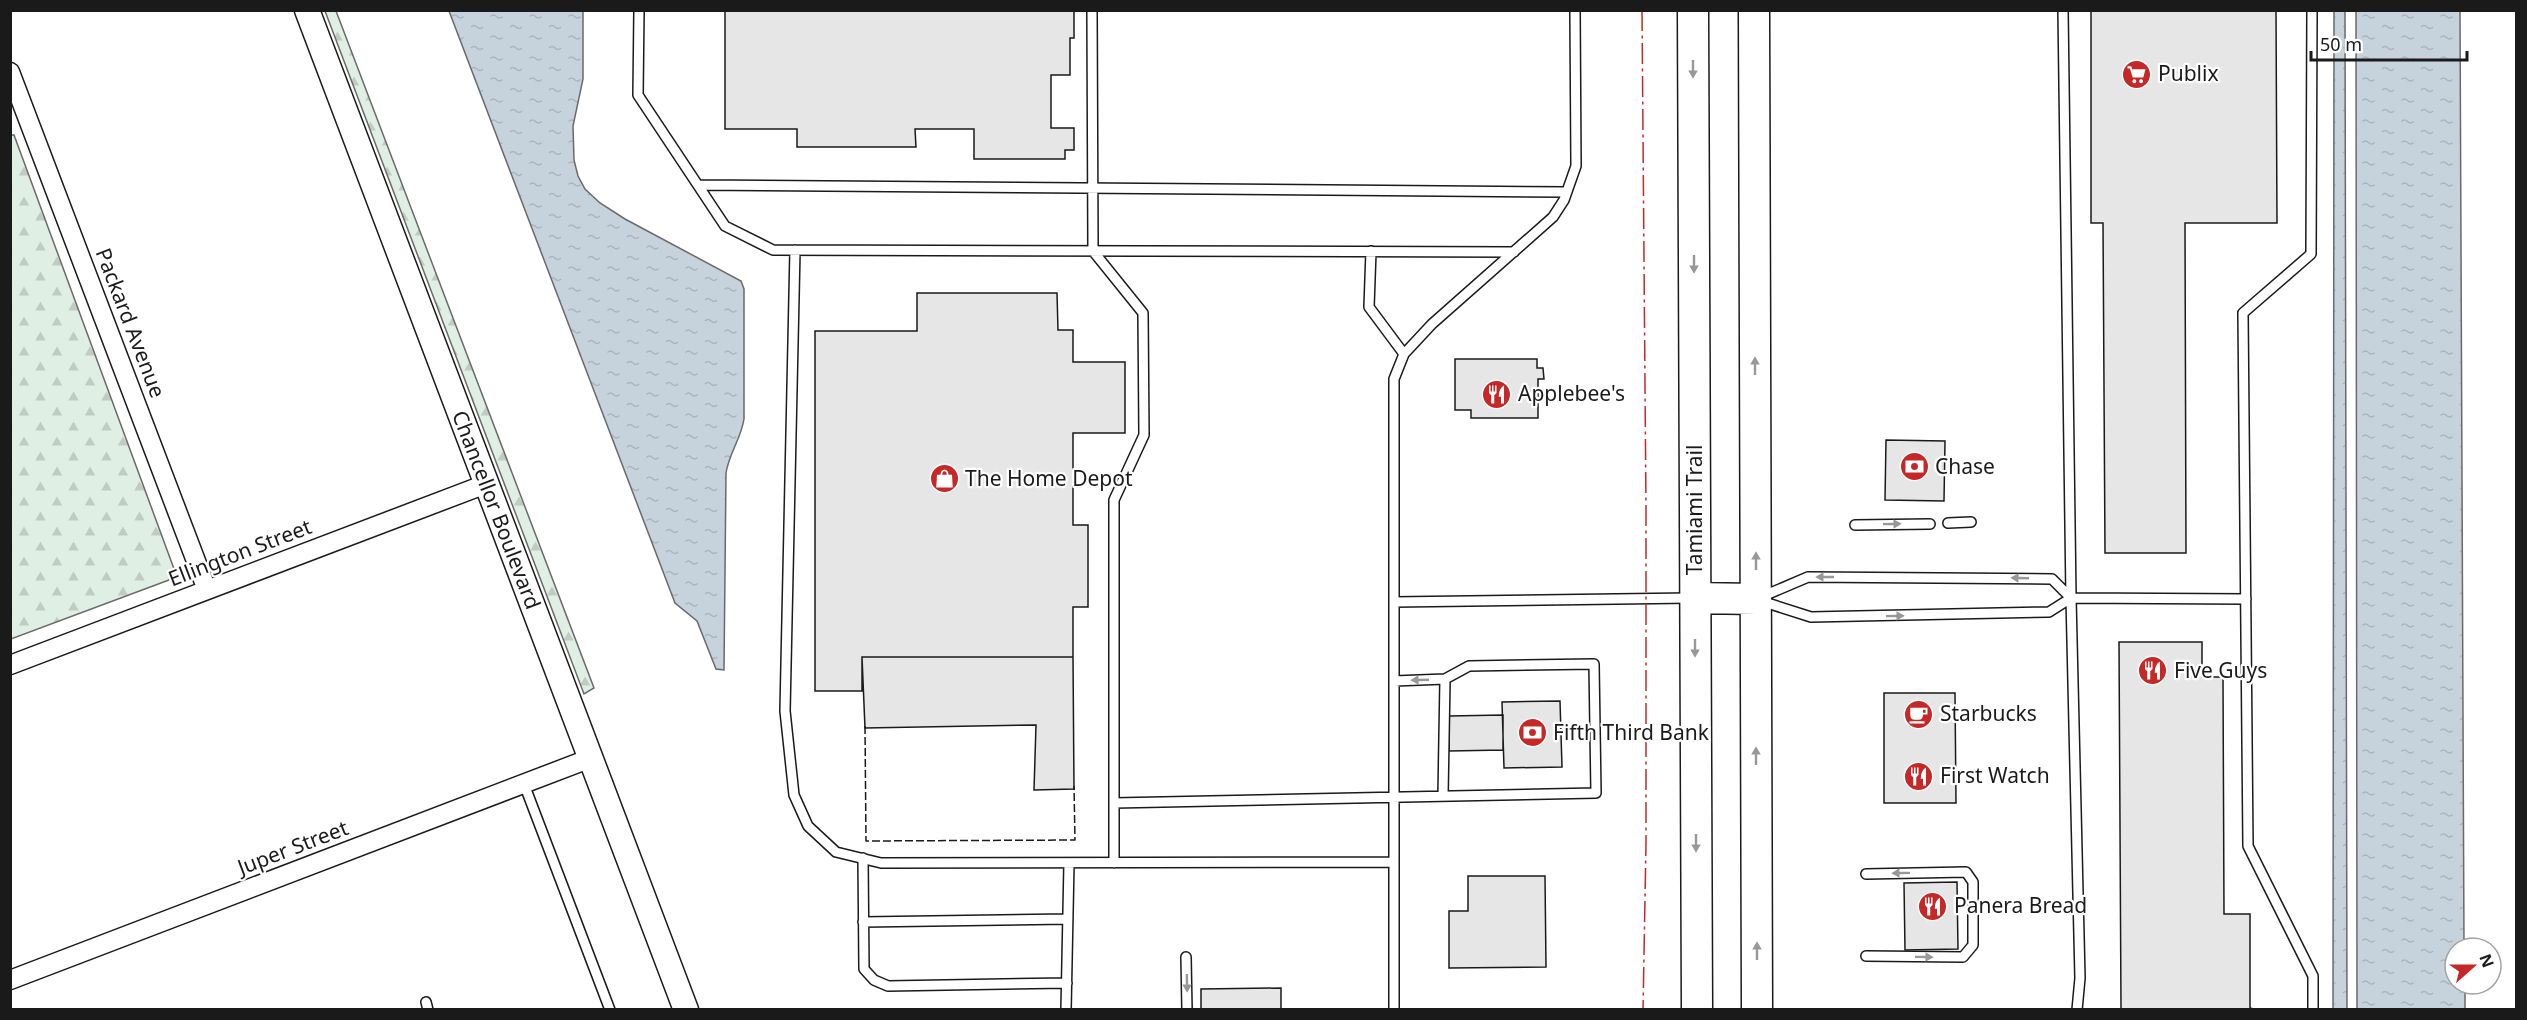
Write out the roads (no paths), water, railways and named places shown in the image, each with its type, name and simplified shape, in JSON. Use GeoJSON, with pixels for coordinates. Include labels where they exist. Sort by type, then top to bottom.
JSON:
{"type":"FeatureCollection","features":[{"type":"Feature","properties":{"kind":"main road","name":"Tamiami Trail"},"geometry":{"type":"LineString","coordinates":[[1693,10],[1697,1010]]}},
{"type":"Feature","properties":{"kind":"main road"},"geometry":{"type":"LineString","coordinates":[[1735,10],[1754,102]]}},
{"type":"Feature","properties":{"kind":"main road"},"geometry":{"type":"LineString","coordinates":[[1754,10],[1757,1010]]}},
{"type":"Feature","properties":{"kind":"main road"},"geometry":{"type":"LineString","coordinates":[[1695,598],[1756,599]]}},
{"type":"Feature","properties":{"kind":"street","name":"Chancellor Boulevard"},"geometry":{"type":"LineString","coordinates":[[307,10],[686,1010]]}},
{"type":"Feature","properties":{"kind":"street","name":"Packard Avenue"},"geometry":{"type":"LineString","coordinates":[[10,72],[19,116],[207,590]]}},
{"type":"Feature","properties":{"kind":"street","name":"Ellington Street"},"geometry":{"type":"LineString","coordinates":[[10,665],[486,484]]}},
{"type":"Feature","properties":{"kind":"street","name":"Juper Street"},"geometry":{"type":"LineString","coordinates":[[10,980],[591,758]]}},
{"type":"Feature","properties":{"kind":"lane"},"geometry":{"type":"LineString","coordinates":[[639,10],[638,94],[725,226],[773,250],[1514,252]]}},
{"type":"Feature","properties":{"kind":"lane"},"geometry":{"type":"LineString","coordinates":[[1092,10],[1094,251],[1143,313],[1144,435],[1114,500],[1114,863]]}},
{"type":"Feature","properties":{"kind":"lane"},"geometry":{"type":"LineString","coordinates":[[1395,1010],[1394,380],[1404,354],[1432,324],[1553,217],[1567,192],[1576,166],[1575,10]]}},
{"type":"Feature","properties":{"kind":"lane"},"geometry":{"type":"LineString","coordinates":[[2063,10],[2071,597],[2080,978],[2077,1010]]}},
{"type":"Feature","properties":{"kind":"lane"},"geometry":{"type":"LineString","coordinates":[[2312,10],[2311,254],[2243,313],[2248,846],[2313,976],[2313,1010]]}},
{"type":"Feature","properties":{"kind":"lane"},"geometry":{"type":"LineString","coordinates":[[698,185],[1567,192]]}},
{"type":"Feature","properties":{"kind":"lane"},"geometry":{"type":"LineString","coordinates":[[795,250],[785,711],[794,795],[808,826],[836,852],[881,863],[1394,862]]}},
{"type":"Feature","properties":{"kind":"lane"},"geometry":{"type":"LineString","coordinates":[[1371,251],[1369,307],[1404,354]]}},
{"type":"Feature","properties":{"kind":"lane"},"geometry":{"type":"LineString","coordinates":[[1948,523],[1971,522]]}},
{"type":"Feature","properties":{"kind":"lane"},"geometry":{"type":"LineString","coordinates":[[1855,525],[1930,524]]}},
{"type":"Feature","properties":{"kind":"lane"},"geometry":{"type":"LineString","coordinates":[[1756,599],[1808,577],[2052,579],[2071,597]]}},
{"type":"Feature","properties":{"kind":"lane"},"geometry":{"type":"LineString","coordinates":[[1756,599],[1811,617],[2049,612],[2071,597],[2246,599]]}},
{"type":"Feature","properties":{"kind":"lane"},"geometry":{"type":"LineString","coordinates":[[1394,602],[1695,598]]}},
{"type":"Feature","properties":{"kind":"lane"},"geometry":{"type":"LineString","coordinates":[[1114,803],[1596,793],[1594,664],[1469,666],[1445,679],[1394,681]]}},
{"type":"Feature","properties":{"kind":"lane"},"geometry":{"type":"LineString","coordinates":[[1443,796],[1445,679]]}},
{"type":"Feature","properties":{"kind":"lane"},"geometry":{"type":"LineString","coordinates":[[524,784],[610,1010]]}},
{"type":"Feature","properties":{"kind":"lane"},"geometry":{"type":"LineString","coordinates":[[863,858],[864,969],[874,980],[888,986],[1067,983]]}},
{"type":"Feature","properties":{"kind":"lane"},"geometry":{"type":"LineString","coordinates":[[1066,1010],[1069,863]]}},
{"type":"Feature","properties":{"kind":"lane"},"geometry":{"type":"LineString","coordinates":[[1866,874],[1966,872],[1973,882],[1973,945],[1963,957],[1866,956]]}},
{"type":"Feature","properties":{"kind":"lane"},"geometry":{"type":"LineString","coordinates":[[863,922],[1068,920]]}},
{"type":"Feature","properties":{"kind":"lane"},"geometry":{"type":"LineString","coordinates":[[1186,957],[1187,1010]]}},
{"type":"Feature","properties":{"kind":"water"},"geometry":{"type":"Polygon","coordinates":[[[2345,10],[2347,1009],[2333,1010],[2334,11],[2345,10]]]}},
{"type":"Feature","properties":{"kind":"water"},"geometry":{"type":"Polygon","coordinates":[[[449,11],[583,11],[583,79],[573,126],[574,160],[578,176],[585,189],[600,203],[625,219],[741,281],[744,289],[744,419],[726,473],[724,670],[716,669],[697,621],[675,603],[449,11]]]}},
{"type":"Feature","properties":{"kind":"water"},"geometry":{"type":"Polygon","coordinates":[[[2356,11],[2460,11],[2464,936],[2443,936],[2443,996],[2465,996],[2465,1009],[2357,1009],[2356,11]]]}},
{"type":"Feature","properties":{"kind":"place","name":"Publix"},"geometry":{"type":"Point","coordinates":[2137,74]}},
{"type":"Feature","properties":{"kind":"place","name":"Applebee's"},"geometry":{"type":"Point","coordinates":[1497,394]}},
{"type":"Feature","properties":{"kind":"place","name":"Chase"},"geometry":{"type":"Point","coordinates":[1914,467]}},
{"type":"Feature","properties":{"kind":"place","name":"The Home Depot"},"geometry":{"type":"Point","coordinates":[944,479]}},
{"type":"Feature","properties":{"kind":"place","name":"Five Guys"},"geometry":{"type":"Point","coordinates":[2153,671]}},
{"type":"Feature","properties":{"kind":"place","name":"Starbucks"},"geometry":{"type":"Point","coordinates":[1919,714]}},
{"type":"Feature","properties":{"kind":"place","name":"Fifth Third Bank"},"geometry":{"type":"Point","coordinates":[1532,733]}},
{"type":"Feature","properties":{"kind":"place","name":"First Watch"},"geometry":{"type":"Point","coordinates":[1919,776]}},
{"type":"Feature","properties":{"kind":"place","name":"Panera Bread"},"geometry":{"type":"Point","coordinates":[1933,906]}}]}
